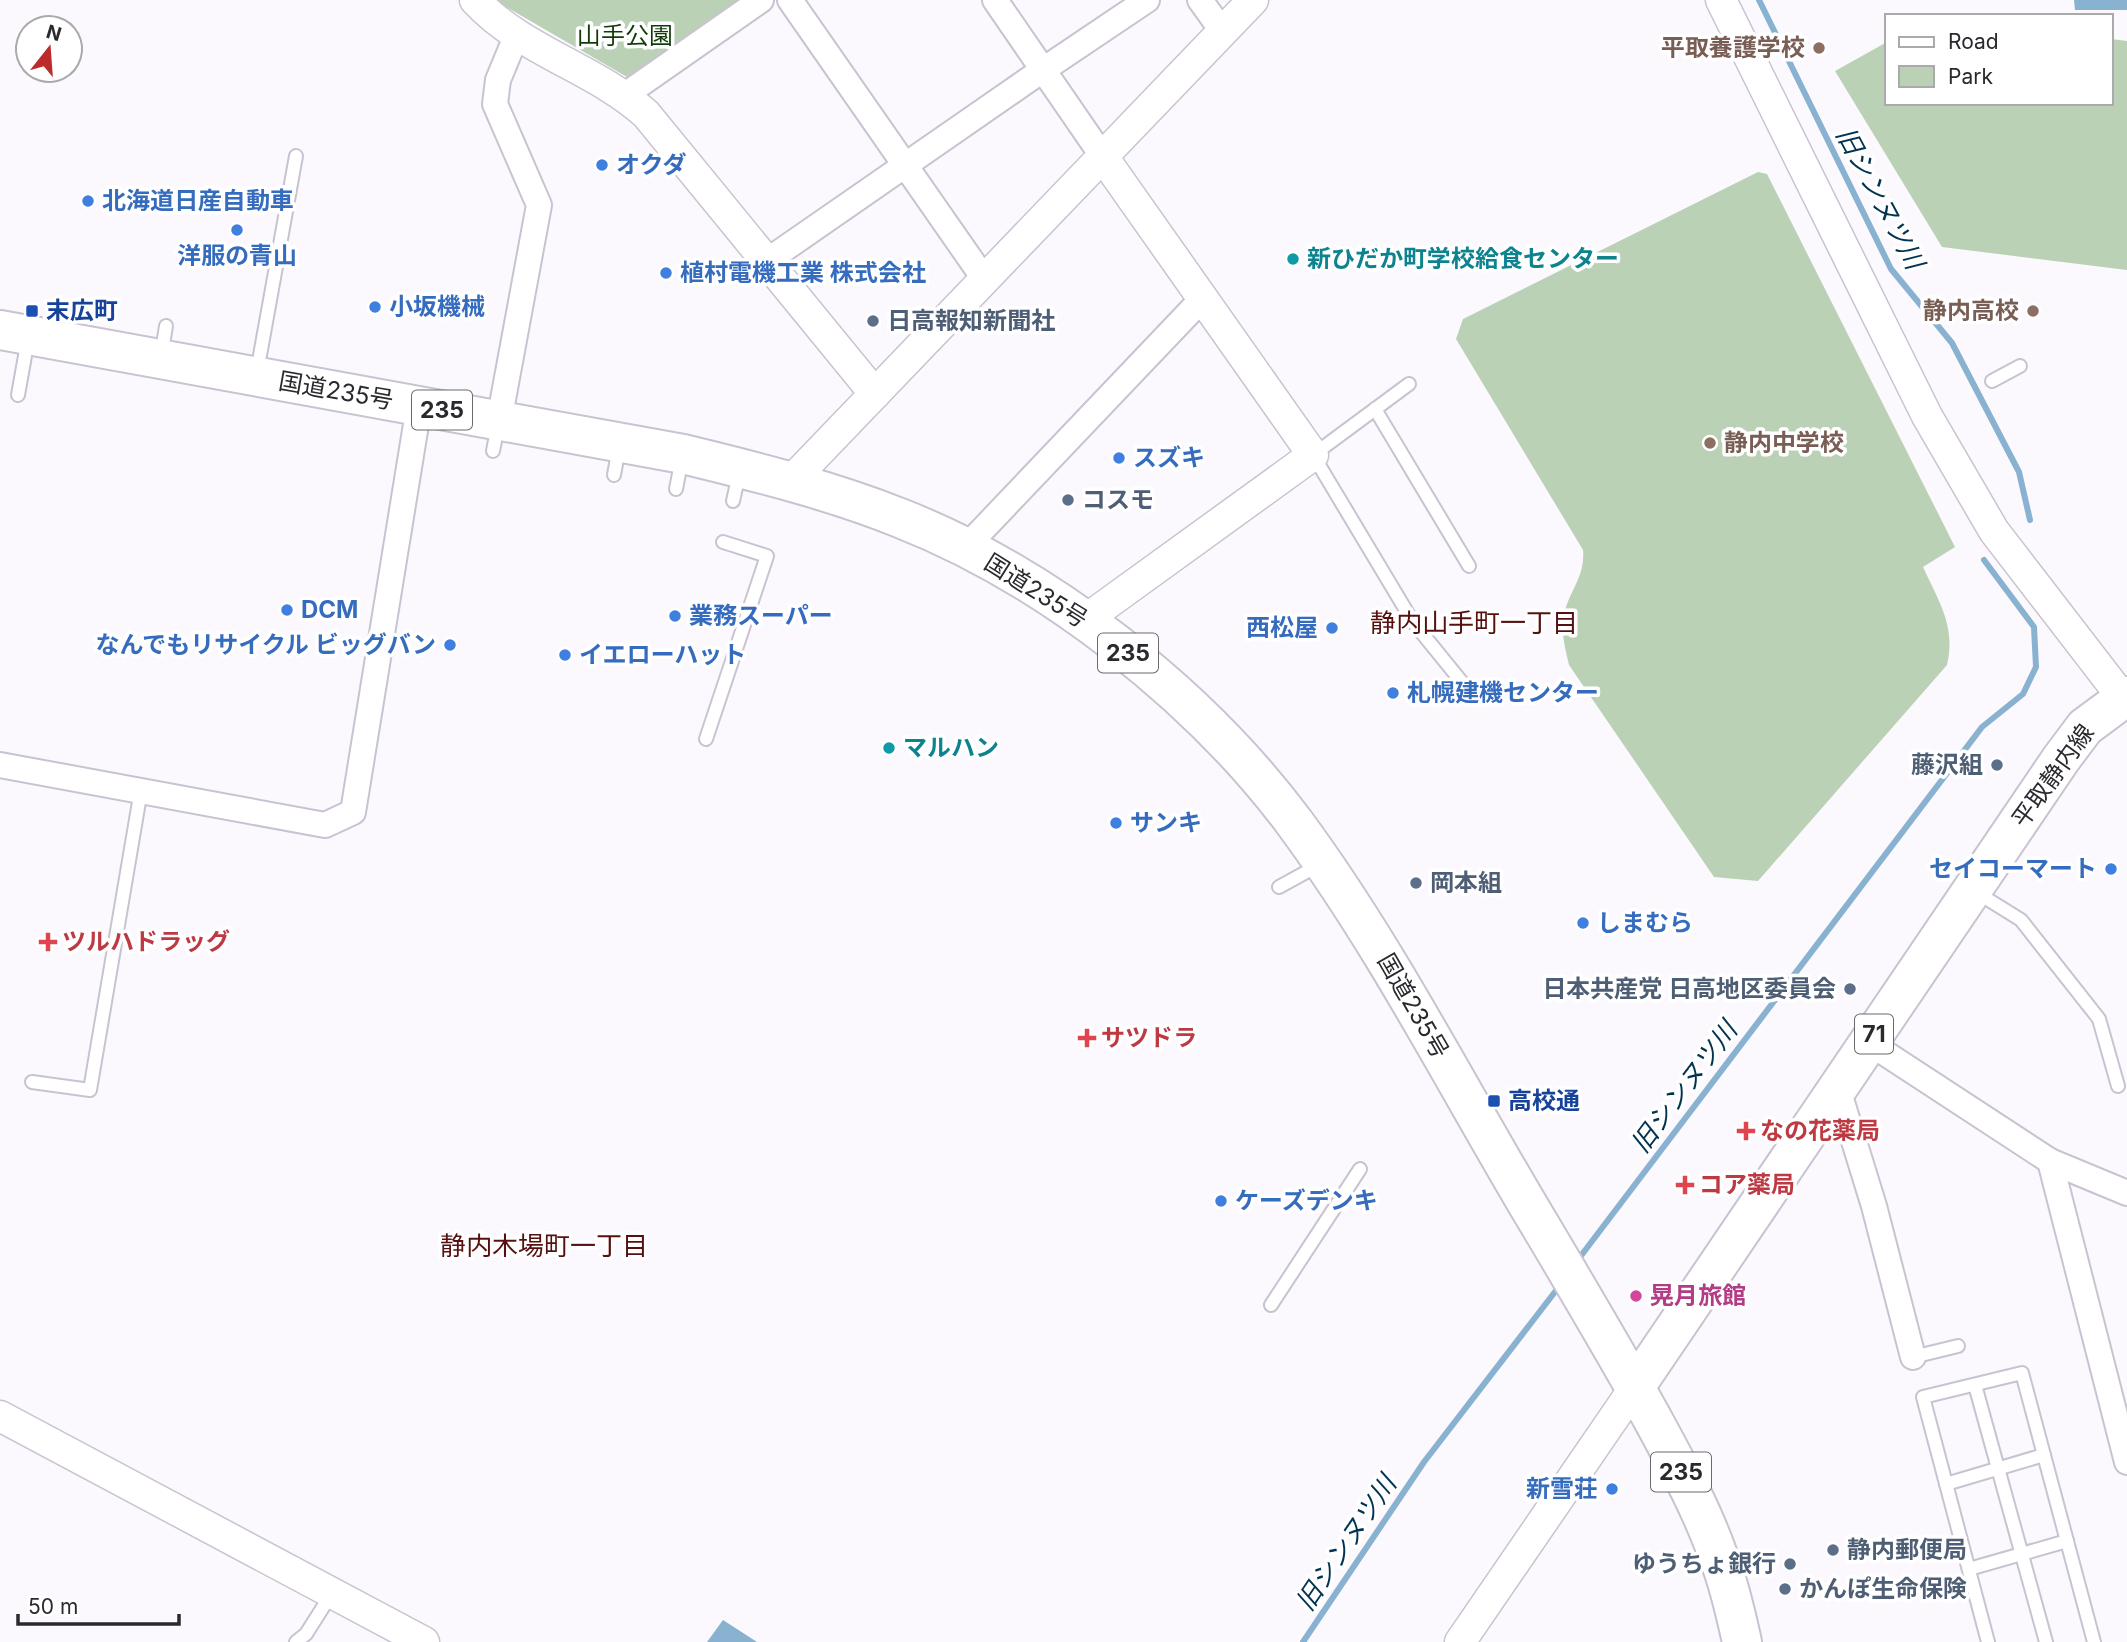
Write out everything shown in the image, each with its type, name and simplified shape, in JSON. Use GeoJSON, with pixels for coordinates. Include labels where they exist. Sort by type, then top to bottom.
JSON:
{"type":"FeatureCollection","features":[{"type":"Feature","properties":{"kind":"main road","name":"国道235号"},"geometry":{"type":"LineString","coordinates":[[14,333],[163,343],[256,377],[419,406],[496,436],[736,484],[792,480],[901,518],[965,548],[1013,574],[1085,620],[1138,661],[1261,780],[1323,864],[1374,940],[1635,1387],[1692,1493],[1720,1561],[1742,1642]]}},
{"type":"Feature","properties":{"kind":"main road","name":"平取静内線"},"geometry":{"type":"LineString","coordinates":[[1635,1387],[1837,1086],[2085,727],[2125,699]]}},
{"type":"Feature","properties":{"kind":"street"},"geometry":{"type":"LineString","coordinates":[[475,0],[487,13],[517,34],[625,95],[646,114],[875,394]]}},
{"type":"Feature","properties":{"kind":"street"},"geometry":{"type":"LineString","coordinates":[[625,95],[761,0]]}},
{"type":"Feature","properties":{"kind":"street"},"geometry":{"type":"LineString","coordinates":[[790,0],[985,280]]}},
{"type":"Feature","properties":{"kind":"street"},"geometry":{"type":"LineString","coordinates":[[995,0],[1313,455],[1085,620]]}},
{"type":"Feature","properties":{"kind":"street"},"geometry":{"type":"LineString","coordinates":[[767,261],[1147,0]]}},
{"type":"Feature","properties":{"kind":"street"},"geometry":{"type":"LineString","coordinates":[[1200,0],[1223,32]]}},
{"type":"Feature","properties":{"kind":"street"},"geometry":{"type":"LineString","coordinates":[[792,480],[1253,0]]}},
{"type":"Feature","properties":{"kind":"street"},"geometry":{"type":"LineString","coordinates":[[1721,0],[1927,416],[1959,474],[1994,531],[2125,699]]}},
{"type":"Feature","properties":{"kind":"street"},"geometry":{"type":"LineString","coordinates":[[496,436],[538,205],[495,104],[498,80],[517,34]]}},
{"type":"Feature","properties":{"kind":"street"},"geometry":{"type":"LineString","coordinates":[[965,548],[1203,298]]}},
{"type":"Feature","properties":{"kind":"street"},"geometry":{"type":"LineString","coordinates":[[0,765],[326,825],[353,812],[419,406]]}},
{"type":"Feature","properties":{"kind":"street"},"geometry":{"type":"LineString","coordinates":[[1868,1042],[2050,1161],[2127,1193]]}},
{"type":"Feature","properties":{"kind":"street"},"geometry":{"type":"LineString","coordinates":[[1837,1086],[1874,1206],[1913,1357]]}},
{"type":"Feature","properties":{"kind":"street"},"geometry":{"type":"LineString","coordinates":[[2050,1161],[2127,1461]]}},
{"type":"Feature","properties":{"kind":"street"},"geometry":{"type":"LineString","coordinates":[[1460,1642],[1635,1387]]}},
{"type":"Feature","properties":{"kind":"street"},"geometry":{"type":"LineString","coordinates":[[0,1416],[424,1642]]}},
{"type":"Feature","properties":{"kind":"lane"},"geometry":{"type":"LineString","coordinates":[[256,377],[296,156]]}},
{"type":"Feature","properties":{"kind":"lane"},"geometry":{"type":"LineString","coordinates":[[14,333],[18,395]]}},
{"type":"Feature","properties":{"kind":"lane"},"geometry":{"type":"LineString","coordinates":[[1992,381],[2020,366]]}},
{"type":"Feature","properties":{"kind":"lane"},"geometry":{"type":"LineString","coordinates":[[1409,384],[1313,455],[1413,622],[1465,686]]}},
{"type":"Feature","properties":{"kind":"lane"},"geometry":{"type":"LineString","coordinates":[[1375,409],[1469,566]]}},
{"type":"Feature","properties":{"kind":"lane"},"geometry":{"type":"LineString","coordinates":[[706,739],[767,556],[723,542]]}},
{"type":"Feature","properties":{"kind":"lane"},"geometry":{"type":"LineString","coordinates":[[32,1082],[90,1090],[141,790]]}},
{"type":"Feature","properties":{"kind":"lane"},"geometry":{"type":"LineString","coordinates":[[1279,887],[1323,864]]}},
{"type":"Feature","properties":{"kind":"lane"},"geometry":{"type":"LineString","coordinates":[[1973,890],[2021,920],[2099,1019],[2118,1086]]}},
{"type":"Feature","properties":{"kind":"lane"},"geometry":{"type":"LineString","coordinates":[[1271,1305],[1360,1168]]}},
{"type":"Feature","properties":{"kind":"lane"},"geometry":{"type":"LineString","coordinates":[[1913,1357],[1958,1346]]}},
{"type":"Feature","properties":{"kind":"lane"},"geometry":{"type":"LineString","coordinates":[[1988,1642],[1923,1397],[2022,1373],[2094,1642]]}},
{"type":"Feature","properties":{"kind":"lane"},"geometry":{"type":"LineString","coordinates":[[1975,1385],[2046,1642]]}},
{"type":"Feature","properties":{"kind":"lane"},"geometry":{"type":"LineString","coordinates":[[1946,1484],[2044,1455]]}},
{"type":"Feature","properties":{"kind":"lane"},"geometry":{"type":"LineString","coordinates":[[1969,1570],[2067,1541]]}},
{"type":"Feature","properties":{"kind":"lane"},"geometry":{"type":"LineString","coordinates":[[296,1642],[306,1634],[332,1593]]}},
{"type":"Feature","properties":{"kind":"green space","name":"山手公園"},"geometry":{"type":"Polygon","coordinates":[[[494,0],[739,0],[627,77],[494,0]]]}},
{"type":"Feature","properties":{"kind":"green space"},"geometry":{"type":"Polygon","coordinates":[[[2113,39],[2127,41],[2127,270],[1942,247],[1835,71],[1885,43],[1885,105],[2113,105],[2113,39]]]}},
{"type":"Feature","properties":{"kind":"green space","name":"静内中学校"},"geometry":{"type":"Polygon","coordinates":[[[1758,172],[1767,174],[1955,547],[1923,567],[1948,626],[1947,665],[1758,881],[1714,877],[1569,665],[1563,619],[1581,571],[1583,550],[1456,339],[1463,319],[1758,172]]]}},
{"type":"Feature","properties":{"kind":"water"},"geometry":{"type":"Polygon","coordinates":[[[2074,0],[2127,0],[2127,10],[2075,10],[2074,0]]]}},
{"type":"Feature","properties":{"kind":"water"},"geometry":{"type":"Polygon","coordinates":[[[723,1620],[757,1642],[707,1642],[723,1620]]]}},
{"type":"Feature","properties":{"kind":"waterway","name":"旧シンヌツ川"},"geometry":{"type":"LineString","coordinates":[[1759,0],[1891,269],[1952,343],[2019,472],[2030,520]]}},
{"type":"Feature","properties":{"kind":"waterway","name":"旧シンヌツ川"},"geometry":{"type":"LineString","coordinates":[[1577,1261],[1982,727],[2023,694],[2036,667],[2034,627],[1984,560]]}},
{"type":"Feature","properties":{"kind":"waterway","name":"旧シンヌツ川"},"geometry":{"type":"LineString","coordinates":[[1303,1642],[1424,1462],[1561,1284]]}},
{"type":"Feature","properties":{"kind":"place","name":"平取養護学校"},"geometry":{"type":"Point","coordinates":[1819,48]}},
{"type":"Feature","properties":{"kind":"place","name":"オクダ"},"geometry":{"type":"Point","coordinates":[602,165]}},
{"type":"Feature","properties":{"kind":"place","name":"北海道日産自動車"},"geometry":{"type":"Point","coordinates":[88,201]}},
{"type":"Feature","properties":{"kind":"place","name":"洋服の青山"},"geometry":{"type":"Point","coordinates":[237,230]}},
{"type":"Feature","properties":{"kind":"place","name":"新ひだか町学校給食センター"},"geometry":{"type":"Point","coordinates":[1293,259]}},
{"type":"Feature","properties":{"kind":"place","name":"植村電機工業 株式会社"},"geometry":{"type":"Point","coordinates":[666,273]}},
{"type":"Feature","properties":{"kind":"place","name":"小坂機械"},"geometry":{"type":"Point","coordinates":[375,307]}},
{"type":"Feature","properties":{"kind":"place","name":"末広町"},"geometry":{"type":"Point","coordinates":[32,311]}},
{"type":"Feature","properties":{"kind":"place","name":"静内高校"},"geometry":{"type":"Point","coordinates":[2033,311]}},
{"type":"Feature","properties":{"kind":"place","name":"日高報知新聞社"},"geometry":{"type":"Point","coordinates":[873,321]}},
{"type":"Feature","properties":{"kind":"place","name":"静内中学校"},"geometry":{"type":"Point","coordinates":[1710,443]}},
{"type":"Feature","properties":{"kind":"place","name":"スズキ"},"geometry":{"type":"Point","coordinates":[1119,458]}},
{"type":"Feature","properties":{"kind":"place","name":"コスモ"},"geometry":{"type":"Point","coordinates":[1068,500]}},
{"type":"Feature","properties":{"kind":"place","name":"DCM"},"geometry":{"type":"Point","coordinates":[287,610]}},
{"type":"Feature","properties":{"kind":"place","name":"業務スーパー"},"geometry":{"type":"Point","coordinates":[675,616]}},
{"type":"Feature","properties":{"kind":"place","name":"西松屋"},"geometry":{"type":"Point","coordinates":[1332,628]}},
{"type":"Feature","properties":{"kind":"place","name":"なんでもリサイクル ビッグバン"},"geometry":{"type":"Point","coordinates":[450,645]}},
{"type":"Feature","properties":{"kind":"place","name":"イエローハット"},"geometry":{"type":"Point","coordinates":[565,655]}},
{"type":"Feature","properties":{"kind":"place","name":"札幌建機センター"},"geometry":{"type":"Point","coordinates":[1393,693]}},
{"type":"Feature","properties":{"kind":"place","name":"マルハン"},"geometry":{"type":"Point","coordinates":[889,748]}},
{"type":"Feature","properties":{"kind":"place","name":"藤沢組"},"geometry":{"type":"Point","coordinates":[1997,765]}},
{"type":"Feature","properties":{"kind":"place","name":"サンキ"},"geometry":{"type":"Point","coordinates":[1116,823]}},
{"type":"Feature","properties":{"kind":"place","name":"セイコーマート"},"geometry":{"type":"Point","coordinates":[2111,869]}},
{"type":"Feature","properties":{"kind":"place","name":"岡本組"},"geometry":{"type":"Point","coordinates":[1416,883]}},
{"type":"Feature","properties":{"kind":"place","name":"しまむら"},"geometry":{"type":"Point","coordinates":[1583,923]}},
{"type":"Feature","properties":{"kind":"place","name":"ツルハドラッグ"},"geometry":{"type":"Point","coordinates":[48,942]}},
{"type":"Feature","properties":{"kind":"place","name":"日本共産党 日高地区委員会"},"geometry":{"type":"Point","coordinates":[1850,989]}},
{"type":"Feature","properties":{"kind":"place","name":"サツドラ"},"geometry":{"type":"Point","coordinates":[1087,1038]}},
{"type":"Feature","properties":{"kind":"place","name":"高校通"},"geometry":{"type":"Point","coordinates":[1494,1101]}},
{"type":"Feature","properties":{"kind":"place","name":"なの花薬局"},"geometry":{"type":"Point","coordinates":[1746,1131]}},
{"type":"Feature","properties":{"kind":"place","name":"コア薬局"},"geometry":{"type":"Point","coordinates":[1685,1185]}},
{"type":"Feature","properties":{"kind":"place","name":"ケーズデンキ"},"geometry":{"type":"Point","coordinates":[1221,1201]}},
{"type":"Feature","properties":{"kind":"place","name":"晃月旅館"},"geometry":{"type":"Point","coordinates":[1636,1296]}},
{"type":"Feature","properties":{"kind":"place","name":"新雪荘"},"geometry":{"type":"Point","coordinates":[1612,1489]}},
{"type":"Feature","properties":{"kind":"place","name":"静内郵便局"},"geometry":{"type":"Point","coordinates":[1833,1550]}},
{"type":"Feature","properties":{"kind":"place","name":"ゆうちょ銀行"},"geometry":{"type":"Point","coordinates":[1790,1564]}},
{"type":"Feature","properties":{"kind":"place","name":"かんぽ生命保険"},"geometry":{"type":"Point","coordinates":[1785,1589]}},
{"type":"Feature","properties":{"kind":"district","name":"静内山手町一丁目"},"geometry":{"type":"Point","coordinates":[1474,623]}},
{"type":"Feature","properties":{"kind":"district","name":"静内木場町一丁目"},"geometry":{"type":"Point","coordinates":[544,1246]}}]}
